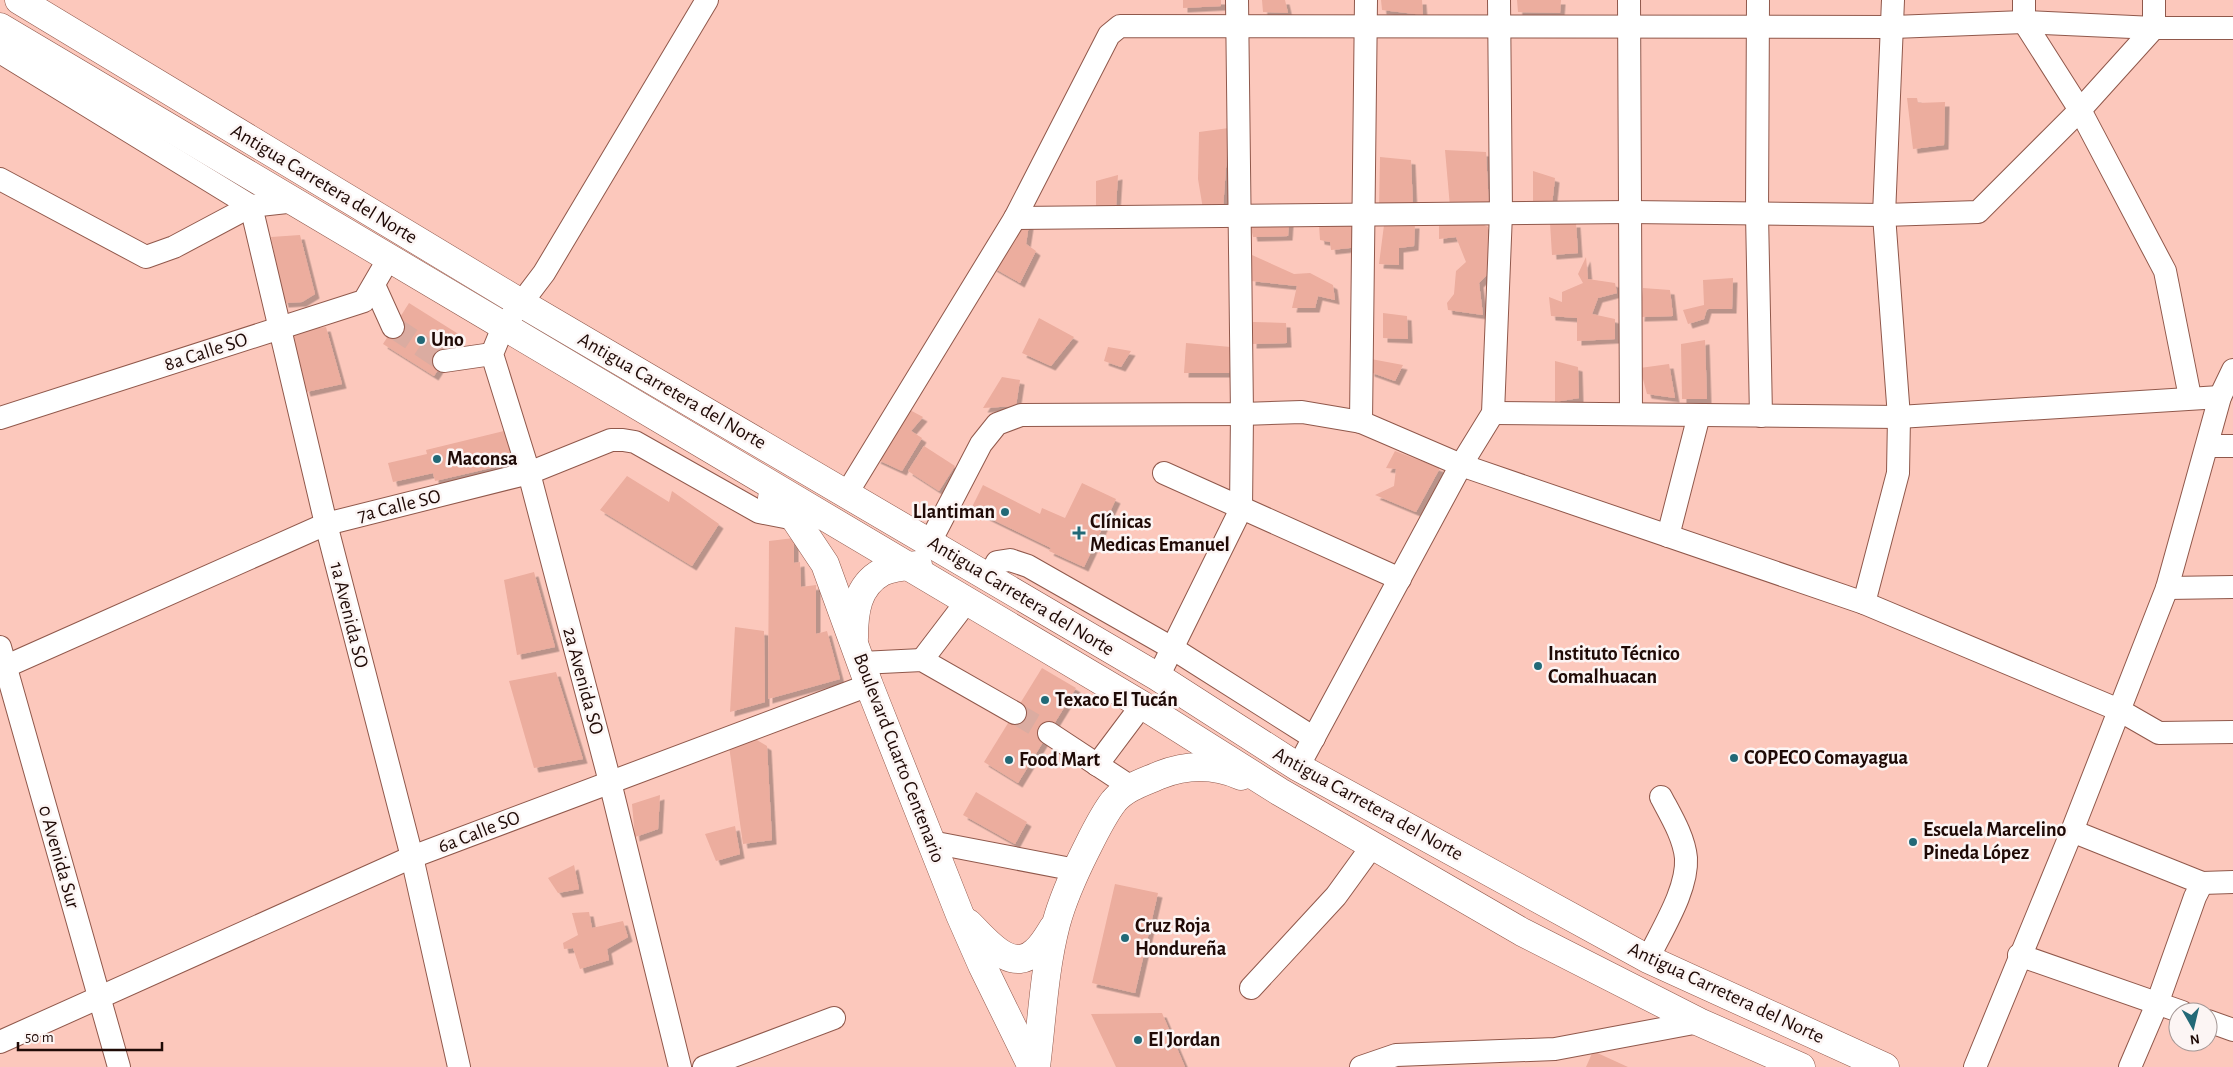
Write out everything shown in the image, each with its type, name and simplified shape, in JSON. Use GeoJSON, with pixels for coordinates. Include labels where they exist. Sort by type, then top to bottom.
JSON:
{"type":"FeatureCollection","features":[{"type":"Feature","properties":{"kind":"main road","name":"Antigua Carretera del Norte"},"geometry":{"type":"LineString","coordinates":[[20,0],[521,303],[1158,677],[1298,767],[1648,960],[1885,1067]]}},
{"type":"Feature","properties":{"kind":"main road","name":"Antigua Carretera del Norte"},"geometry":{"type":"LineString","coordinates":[[0,27],[1142,705],[1280,792],[1522,932],[1699,1022],[1801,1067]]}},
{"type":"Feature","properties":{"kind":"main road"},"geometry":{"type":"LineString","coordinates":[[296,201],[368,210]]}},
{"type":"Feature","properties":{"kind":"main road","name":"Boulevard Cuarto Centenario"},"geometry":{"type":"LineString","coordinates":[[740,468],[795,519],[825,564],[861,664],[960,914],[982,965],[1032,1067]]}},
{"type":"Feature","properties":{"kind":"main road"},"geometry":{"type":"LineString","coordinates":[[861,664],[854,612],[863,589],[883,572],[956,558]]}},
{"type":"Feature","properties":{"kind":"main road"},"geometry":{"type":"LineString","coordinates":[[1036,1067],[1049,954],[1056,924],[1076,870],[1114,800],[1131,787],[1168,772],[1196,767],[1223,768],[1280,792]]}},
{"type":"Feature","properties":{"kind":"main road"},"geometry":{"type":"LineString","coordinates":[[960,914],[1000,954],[1008,958],[1020,959],[1038,950],[1056,924]]}},
{"type":"Feature","properties":{"kind":"street"},"geometry":{"type":"LineString","coordinates":[[444,361],[492,354],[503,327],[544,273],[707,0]]}},
{"type":"Feature","properties":{"kind":"street"},"geometry":{"type":"LineString","coordinates":[[1158,677],[1241,508],[1242,414],[1237,0]]}},
{"type":"Feature","properties":{"kind":"street"},"geometry":{"type":"LineString","coordinates":[[1361,422],[1366,0]]}},
{"type":"Feature","properties":{"kind":"street"},"geometry":{"type":"LineString","coordinates":[[1298,767],[1461,466],[1492,413],[1501,213],[1499,0]]}},
{"type":"Feature","properties":{"kind":"street"},"geometry":{"type":"LineString","coordinates":[[1629,0],[1631,414]]}},
{"type":"Feature","properties":{"kind":"street"},"geometry":{"type":"LineString","coordinates":[[1758,0],[1757,214],[1761,416]]}},
{"type":"Feature","properties":{"kind":"street"},"geometry":{"type":"LineString","coordinates":[[1864,603],[1898,473],[1899,417],[1884,215],[1893,0]]}},
{"type":"Feature","properties":{"kind":"street"},"geometry":{"type":"LineString","coordinates":[[1015,218],[1630,212],[1884,215],[1978,212],[2080,110],[2154,28],[2154,0]]}},
{"type":"Feature","properties":{"kind":"street"},"geometry":{"type":"LineString","coordinates":[[2024,11],[2080,110],[2165,271],[2190,397]]}},
{"type":"Feature","properties":{"kind":"street"},"geometry":{"type":"LineString","coordinates":[[847,494],[1015,218],[1109,35],[1120,26],[1893,27],[2024,11],[2154,28],[2233,28]]}},
{"type":"Feature","properties":{"kind":"street"},"geometry":{"type":"LineString","coordinates":[[0,52],[251,206]]}},
{"type":"Feature","properties":{"kind":"street"},"geometry":{"type":"LineString","coordinates":[[0,179],[146,257],[174,247],[251,206],[296,201]]}},
{"type":"Feature","properties":{"kind":"street","name":"1a Avenida SO"},"geometry":{"type":"LineString","coordinates":[[251,206],[326,524],[412,857],[459,1067]]}},
{"type":"Feature","properties":{"kind":"street","name":"8a Calle SO"},"geometry":{"type":"LineString","coordinates":[[0,418],[364,301],[389,258]]}},
{"type":"Feature","properties":{"kind":"street"},"geometry":{"type":"LineString","coordinates":[[374,285],[393,328]]}},
{"type":"Feature","properties":{"kind":"street","name":"2a Avenida SO"},"geometry":{"type":"LineString","coordinates":[[492,354],[529,473],[610,782],[680,1067]]}},
{"type":"Feature","properties":{"kind":"street"},"geometry":{"type":"LineString","coordinates":[[1975,1067],[2019,955],[2072,831],[2167,588],[2208,446],[2220,396],[2233,370]]}},
{"type":"Feature","properties":{"kind":"street"},"geometry":{"type":"LineString","coordinates":[[1492,413],[1899,417],[2220,396]]}},
{"type":"Feature","properties":{"kind":"street"},"geometry":{"type":"LineString","coordinates":[[930,542],[981,444],[997,424],[1021,415],[1302,412],[1361,422],[1461,466],[1864,603],[2119,710],[2159,733],[2233,732]]}},
{"type":"Feature","properties":{"kind":"street"},"geometry":{"type":"LineString","coordinates":[[1668,536],[1699,415]]}},
{"type":"Feature","properties":{"kind":"street","name":"7a Calle SO"},"geometry":{"type":"LineString","coordinates":[[2,661],[326,524],[529,473],[611,440],[635,442],[759,512],[795,519]]}},
{"type":"Feature","properties":{"kind":"street"},"geometry":{"type":"LineString","coordinates":[[2208,446],[2233,446]]}},
{"type":"Feature","properties":{"kind":"street"},"geometry":{"type":"LineString","coordinates":[[1164,473],[1400,579]]}},
{"type":"Feature","properties":{"kind":"street"},"geometry":{"type":"LineString","coordinates":[[989,577],[998,562],[1010,560],[1028,566],[1172,648],[1314,738]]}},
{"type":"Feature","properties":{"kind":"street"},"geometry":{"type":"LineString","coordinates":[[2167,588],[2233,587]]}},
{"type":"Feature","properties":{"kind":"street"},"geometry":{"type":"LineString","coordinates":[[967,601],[922,660],[1014,713]]}},
{"type":"Feature","properties":{"kind":"street","name":"6a Calle SO"},"geometry":{"type":"LineString","coordinates":[[0,1042],[412,857],[610,782],[861,664],[922,660]]}},
{"type":"Feature","properties":{"kind":"street","name":"0 Avenida Sur"},"geometry":{"type":"LineString","coordinates":[[2,661],[119,1067]]}},
{"type":"Feature","properties":{"kind":"street"},"geometry":{"type":"LineString","coordinates":[[1097,765],[1142,705]]}},
{"type":"Feature","properties":{"kind":"street"},"geometry":{"type":"LineString","coordinates":[[1049,733],[1131,787]]}},
{"type":"Feature","properties":{"kind":"street"},"geometry":{"type":"LineString","coordinates":[[1648,960],[1682,886],[1686,858],[1680,834],[1661,797]]}},
{"type":"Feature","properties":{"kind":"street"},"geometry":{"type":"LineString","coordinates":[[2072,831],[2202,882],[2233,882]]}},
{"type":"Feature","properties":{"kind":"street"},"geometry":{"type":"LineString","coordinates":[[931,842],[1076,870]]}},
{"type":"Feature","properties":{"kind":"street"},"geometry":{"type":"LineString","coordinates":[[1251,988],[1336,896],[1372,845]]}},
{"type":"Feature","properties":{"kind":"street"},"geometry":{"type":"LineString","coordinates":[[2130,1067],[2157,1004],[2202,882]]}},
{"type":"Feature","properties":{"kind":"street"},"geometry":{"type":"LineString","coordinates":[[2019,955],[2168,1008]]}},
{"type":"Feature","properties":{"kind":"street"},"geometry":{"type":"LineString","coordinates":[[704,1067],[834,1018]]}},
{"type":"Feature","properties":{"kind":"street"},"geometry":{"type":"LineString","coordinates":[[1361,1067],[1396,1055],[1555,1049],[1699,1022]]}},
{"type":"Feature","properties":{"kind":"street"},"geometry":{"type":"LineString","coordinates":[[2218,1025],[2233,1030]]}},
{"type":"Feature","properties":{"kind":"building"},"geometry":{"type":"Polygon","coordinates":[[[1183,0],[1221,0],[1221,6],[1183,8],[1183,0]]]}},
{"type":"Feature","properties":{"kind":"building"},"geometry":{"type":"Polygon","coordinates":[[[1262,0],[1285,0],[1288,13],[1263,12],[1262,0]]]}},
{"type":"Feature","properties":{"kind":"building"},"geometry":{"type":"Polygon","coordinates":[[[1381,0],[1422,0],[1423,15],[1382,10],[1381,0]]]}},
{"type":"Feature","properties":{"kind":"building"},"geometry":{"type":"Polygon","coordinates":[[[1517,0],[1561,0],[1560,13],[1518,12],[1517,0]]]}},
{"type":"Feature","properties":{"kind":"building"},"geometry":{"type":"Polygon","coordinates":[[[1907,98],[1917,98],[1918,103],[1945,102],[1944,145],[1913,149],[1907,98]]]}},
{"type":"Feature","properties":{"kind":"building"},"geometry":{"type":"Polygon","coordinates":[[[1229,128],[1223,208],[1203,209],[1198,179],[1199,132],[1229,128]]]}},
{"type":"Feature","properties":{"kind":"building"},"geometry":{"type":"Polygon","coordinates":[[[1445,150],[1486,152],[1489,208],[1450,207],[1445,150]]]}},
{"type":"Feature","properties":{"kind":"building"},"geometry":{"type":"Polygon","coordinates":[[[1380,157],[1411,160],[1413,207],[1379,209],[1380,157]]]}},
{"type":"Feature","properties":{"kind":"building"},"geometry":{"type":"Polygon","coordinates":[[[1533,171],[1555,178],[1552,205],[1533,208],[1533,171]]]}},
{"type":"Feature","properties":{"kind":"building"},"geometry":{"type":"Polygon","coordinates":[[[1118,175],[1116,207],[1096,208],[1096,181],[1118,175]]]}},
{"type":"Feature","properties":{"kind":"building"},"geometry":{"type":"Polygon","coordinates":[[[1289,222],[1288,236],[1253,237],[1250,223],[1289,222]]]}},
{"type":"Feature","properties":{"kind":"building"},"geometry":{"type":"Polygon","coordinates":[[[1478,222],[1488,227],[1488,274],[1479,283],[1483,315],[1448,310],[1447,303],[1454,294],[1456,271],[1466,262],[1456,237],[1439,239],[1439,226],[1478,222]]]}},
{"type":"Feature","properties":{"kind":"building"},"geometry":{"type":"Polygon","coordinates":[[[1019,223],[1029,225],[1026,244],[1036,251],[1020,283],[992,267],[1019,223]]]}},
{"type":"Feature","properties":{"kind":"building"},"geometry":{"type":"Polygon","coordinates":[[[1550,223],[1576,223],[1578,253],[1552,255],[1550,223]]]}},
{"type":"Feature","properties":{"kind":"building"},"geometry":{"type":"Polygon","coordinates":[[[1415,224],[1414,246],[1399,248],[1399,265],[1379,264],[1384,225],[1415,224]]]}},
{"type":"Feature","properties":{"kind":"building"},"geometry":{"type":"Polygon","coordinates":[[[1319,225],[1360,226],[1359,247],[1331,250],[1330,242],[1320,240],[1319,225]]]}},
{"type":"Feature","properties":{"kind":"building"},"geometry":{"type":"Polygon","coordinates":[[[300,235],[315,294],[302,302],[284,303],[271,237],[300,235]]]}},
{"type":"Feature","properties":{"kind":"building"},"geometry":{"type":"Polygon","coordinates":[[[1252,255],[1294,274],[1310,273],[1333,285],[1335,300],[1318,296],[1315,308],[1292,308],[1297,286],[1251,281],[1252,255]]]}},
{"type":"Feature","properties":{"kind":"building"},"geometry":{"type":"Polygon","coordinates":[[[1586,257],[1588,279],[1615,283],[1617,293],[1598,298],[1592,314],[1615,319],[1615,339],[1577,341],[1577,318],[1551,316],[1549,297],[1562,302],[1562,292],[1583,283],[1578,274],[1586,257]]]}},
{"type":"Feature","properties":{"kind":"building"},"geometry":{"type":"Polygon","coordinates":[[[1733,278],[1732,309],[1707,309],[1704,319],[1688,324],[1683,310],[1704,305],[1703,280],[1733,278]]]}},
{"type":"Feature","properties":{"kind":"building"},"geometry":{"type":"Polygon","coordinates":[[[1643,288],[1670,290],[1673,316],[1640,317],[1643,288]]]}},
{"type":"Feature","properties":{"kind":"building","name":"Uno"},"geometry":{"type":"Polygon","coordinates":[[[409,303],[460,335],[434,376],[383,344],[409,303]]]}},
{"type":"Feature","properties":{"kind":"building"},"geometry":{"type":"Polygon","coordinates":[[[1383,313],[1407,316],[1408,339],[1383,338],[1383,313]]]}},
{"type":"Feature","properties":{"kind":"building"},"geometry":{"type":"Polygon","coordinates":[[[1039,318],[1074,337],[1051,366],[1022,353],[1039,318]]]}},
{"type":"Feature","properties":{"kind":"building"},"geometry":{"type":"Polygon","coordinates":[[[1253,322],[1286,323],[1287,343],[1252,344],[1253,322]]]}},
{"type":"Feature","properties":{"kind":"building"},"geometry":{"type":"Polygon","coordinates":[[[326,327],[342,384],[306,392],[289,332],[326,327]]]}},
{"type":"Feature","properties":{"kind":"building"},"geometry":{"type":"Polygon","coordinates":[[[1705,340],[1707,399],[1682,399],[1681,344],[1705,340]]]}},
{"type":"Feature","properties":{"kind":"building"},"geometry":{"type":"Polygon","coordinates":[[[1186,343],[1231,347],[1229,373],[1184,373],[1186,343]]]}},
{"type":"Feature","properties":{"kind":"building"},"geometry":{"type":"Polygon","coordinates":[[[1108,347],[1131,351],[1121,367],[1104,361],[1108,347]]]}},
{"type":"Feature","properties":{"kind":"building"},"geometry":{"type":"Polygon","coordinates":[[[1371,359],[1403,365],[1395,381],[1370,372],[1371,359]]]}},
{"type":"Feature","properties":{"kind":"building"},"geometry":{"type":"Polygon","coordinates":[[[1555,361],[1578,367],[1579,398],[1555,402],[1555,361]]]}},
{"type":"Feature","properties":{"kind":"building"},"geometry":{"type":"Polygon","coordinates":[[[1669,364],[1675,398],[1647,394],[1640,368],[1669,364]]]}},
{"type":"Feature","properties":{"kind":"building"},"geometry":{"type":"Polygon","coordinates":[[[1002,377],[1020,380],[1016,406],[983,408],[1002,377]]]}},
{"type":"Feature","properties":{"kind":"building"},"geometry":{"type":"Polygon","coordinates":[[[908,409],[923,417],[911,431],[922,438],[902,471],[876,459],[908,409]]]}},
{"type":"Feature","properties":{"kind":"building"},"geometry":{"type":"Polygon","coordinates":[[[508,430],[516,462],[435,481],[433,473],[393,482],[388,463],[427,454],[426,450],[508,430]]]}},
{"type":"Feature","properties":{"kind":"building","name":"Llantiman"},"geometry":{"type":"Polygon","coordinates":[[[924,446],[955,466],[939,491],[908,471],[924,446]]]}},
{"type":"Feature","properties":{"kind":"building"},"geometry":{"type":"Polygon","coordinates":[[[1395,451],[1440,468],[1416,512],[1375,495],[1394,486],[1396,469],[1386,468],[1395,451]]]}},
{"type":"Feature","properties":{"kind":"building"},"geometry":{"type":"Polygon","coordinates":[[[627,476],[669,502],[672,491],[719,524],[692,566],[600,510],[627,476]]]}},
{"type":"Feature","properties":{"kind":"building"},"geometry":{"type":"Polygon","coordinates":[[[1082,483],[1116,499],[1084,567],[1049,551],[1051,548],[971,509],[983,485],[1040,514],[1042,508],[1065,518],[1082,483]]]}},
{"type":"Feature","properties":{"kind":"building"},"geometry":{"type":"Polygon","coordinates":[[[794,538],[794,563],[800,562],[801,587],[816,585],[816,634],[827,631],[840,679],[768,699],[769,541],[794,538]]]}},
{"type":"Feature","properties":{"kind":"building"},"geometry":{"type":"Polygon","coordinates":[[[534,572],[555,647],[517,655],[504,580],[534,572]]]}},
{"type":"Feature","properties":{"kind":"building"},"geometry":{"type":"Polygon","coordinates":[[[735,627],[764,631],[765,702],[730,712],[735,627]]]}},
{"type":"Feature","properties":{"kind":"building","name":"Texaco El Tucán"},"geometry":{"type":"Polygon","coordinates":[[[1042,668],[1076,688],[1018,783],[984,762],[1042,668]]]}},
{"type":"Feature","properties":{"kind":"building"},"geometry":{"type":"Polygon","coordinates":[[[556,672],[583,759],[534,768],[509,681],[556,672]]]}},
{"type":"Feature","properties":{"kind":"building"},"geometry":{"type":"Polygon","coordinates":[[[752,737],[767,746],[772,840],[743,844],[729,746],[752,737]]]}},
{"type":"Feature","properties":{"kind":"building"},"geometry":{"type":"Polygon","coordinates":[[[976,792],[1027,822],[1015,844],[963,815],[976,792]]]}},
{"type":"Feature","properties":{"kind":"building"},"geometry":{"type":"Polygon","coordinates":[[[660,795],[658,829],[635,837],[632,804],[660,795]]]}},
{"type":"Feature","properties":{"kind":"building"},"geometry":{"type":"Polygon","coordinates":[[[735,826],[740,854],[716,861],[705,834],[735,826]]]}},
{"type":"Feature","properties":{"kind":"building"},"geometry":{"type":"Polygon","coordinates":[[[574,865],[579,889],[558,893],[548,878],[574,865]]]}},
{"type":"Feature","properties":{"kind":"building","name":"Cruz Roja Hondureña"},"geometry":{"type":"Polygon","coordinates":[[[1115,884],[1158,893],[1135,993],[1092,983],[1115,884]]]}},
{"type":"Feature","properties":{"kind":"building"},"geometry":{"type":"Polygon","coordinates":[[[589,912],[592,928],[623,921],[628,937],[607,949],[609,960],[580,969],[573,948],[564,949],[563,943],[578,935],[572,913],[589,912]]]}},
{"type":"Feature","properties":{"kind":"building","name":"El Jordan"},"geometry":{"type":"Polygon","coordinates":[[[1162,1013],[1185,1067],[1116,1067],[1091,1014],[1162,1013]]]}},
{"type":"Feature","properties":{"kind":"building"},"geometry":{"type":"Polygon","coordinates":[[[1593,1051],[1628,1067],[1586,1067],[1593,1051]]]}},
{"type":"Feature","properties":{"kind":"tunnel"},"geometry":{"type":"LineString","coordinates":[[393,327],[444,361]]}},
{"type":"Feature","properties":{"kind":"tunnel"},"geometry":{"type":"LineString","coordinates":[[1015,713],[1049,733]]}},
{"type":"Feature","properties":{"kind":"place","name":"Uno"},"geometry":{"type":"Point","coordinates":[421,340]}},
{"type":"Feature","properties":{"kind":"place","name":"Maconsa"},"geometry":{"type":"Point","coordinates":[437,459]}},
{"type":"Feature","properties":{"kind":"place","name":"Llantiman"},"geometry":{"type":"Point","coordinates":[1005,512]}},
{"type":"Feature","properties":{"kind":"place","name":"Clínicas Medicas Emanuel"},"geometry":{"type":"Point","coordinates":[1079,533]}},
{"type":"Feature","properties":{"kind":"place","name":"Instituto Técnico Comalhuacan"},"geometry":{"type":"Point","coordinates":[1538,666]}},
{"type":"Feature","properties":{"kind":"place","name":"Texaco El Tucán"},"geometry":{"type":"Point","coordinates":[1045,700]}},
{"type":"Feature","properties":{"kind":"place","name":"COPECO Comayagua"},"geometry":{"type":"Point","coordinates":[1734,758]}},
{"type":"Feature","properties":{"kind":"place","name":"Food Mart"},"geometry":{"type":"Point","coordinates":[1009,760]}},
{"type":"Feature","properties":{"kind":"place","name":"Escuela Marcelino Pineda López"},"geometry":{"type":"Point","coordinates":[1913,842]}},
{"type":"Feature","properties":{"kind":"place","name":"Cruz Roja Hondureña"},"geometry":{"type":"Point","coordinates":[1125,938]}},
{"type":"Feature","properties":{"kind":"place","name":"El Jordan"},"geometry":{"type":"Point","coordinates":[1138,1040]}}]}
